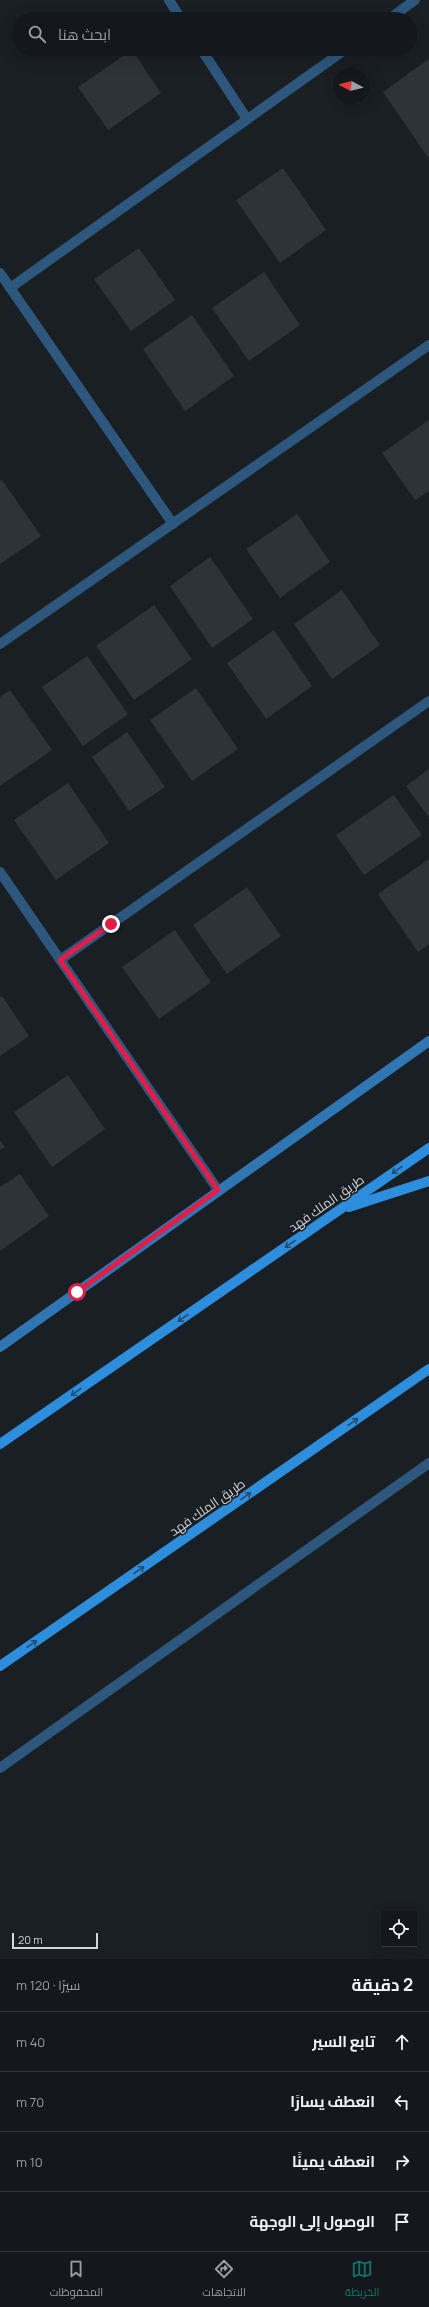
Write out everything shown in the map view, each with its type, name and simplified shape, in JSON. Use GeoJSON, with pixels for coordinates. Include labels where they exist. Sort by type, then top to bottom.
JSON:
{"type":"FeatureCollection","features":[{"type":"Feature","properties":{"kind":"main road","name":"طريق الملك فهد"},"geometry":{"type":"LineString","coordinates":[[0,1444],[429,1148]]}},
{"type":"Feature","properties":{"kind":"main road"},"geometry":{"type":"LineString","coordinates":[[339,1210],[429,1181]]}},
{"type":"Feature","properties":{"kind":"main road","name":"طريق الملك فهد"},"geometry":{"type":"LineString","coordinates":[[0,1666],[429,1369]]}},
{"type":"Feature","properties":{"kind":"street"},"geometry":{"type":"LineString","coordinates":[[169,0],[177,12]]}},
{"type":"Feature","properties":{"kind":"street"},"geometry":{"type":"LineString","coordinates":[[399,12],[415,0]]}},
{"type":"Feature","properties":{"kind":"street"},"geometry":{"type":"LineString","coordinates":[[206,56],[247,119]]}},
{"type":"Feature","properties":{"kind":"street"},"geometry":{"type":"LineString","coordinates":[[10,288],[336,56]]}},
{"type":"Feature","properties":{"kind":"street"},"geometry":{"type":"LineString","coordinates":[[0,273],[174,524]]}},
{"type":"Feature","properties":{"kind":"street"},"geometry":{"type":"LineString","coordinates":[[0,644],[428,347]]}},
{"type":"Feature","properties":{"kind":"street"},"geometry":{"type":"LineString","coordinates":[[60,960],[429,700]]}},
{"type":"Feature","properties":{"kind":"street"},"geometry":{"type":"LineString","coordinates":[[0,872],[218,1190]]}},
{"type":"Feature","properties":{"kind":"street"},"geometry":{"type":"LineString","coordinates":[[0,1348],[218,1190],[429,1041]]}},
{"type":"Feature","properties":{"kind":"street"},"geometry":{"type":"LineString","coordinates":[[0,1768],[429,1463]]}},
{"type":"Feature","properties":{"kind":"building"},"geometry":{"type":"Polygon","coordinates":[[[123,56],[136,56],[161,93],[108,130],[78,87],[123,56]]]}},
{"type":"Feature","properties":{"kind":"building"},"geometry":{"type":"Polygon","coordinates":[[[429,59],[429,159],[383,92],[429,59]]]}},
{"type":"Feature","properties":{"kind":"building"},"geometry":{"type":"Polygon","coordinates":[[[283,168],[326,230],[280,263],[236,200],[283,168]]]}},
{"type":"Feature","properties":{"kind":"building"},"geometry":{"type":"Polygon","coordinates":[[[139,248],[175,300],[131,331],[94,279],[139,248]]]}},
{"type":"Feature","properties":{"kind":"building"},"geometry":{"type":"Polygon","coordinates":[[[264,272],[300,325],[249,361],[212,308],[264,272]]]}},
{"type":"Feature","properties":{"kind":"building"},"geometry":{"type":"Polygon","coordinates":[[[192,315],[234,376],[185,411],[143,349],[192,315]]]}},
{"type":"Feature","properties":{"kind":"building"},"geometry":{"type":"Polygon","coordinates":[[[429,420],[429,491],[415,500],[382,453],[429,420]]]}},
{"type":"Feature","properties":{"kind":"building"},"geometry":{"type":"Polygon","coordinates":[[[2,480],[41,536],[0,564],[0,481],[2,480]]]}},
{"type":"Feature","properties":{"kind":"building"},"geometry":{"type":"Polygon","coordinates":[[[297,514],[330,562],[280,598],[246,549],[297,514]]]}},
{"type":"Feature","properties":{"kind":"building"},"geometry":{"type":"Polygon","coordinates":[[[210,557],[253,619],[212,648],[170,586],[210,557]]]}},
{"type":"Feature","properties":{"kind":"building"},"geometry":{"type":"Polygon","coordinates":[[[342,590],[380,645],[332,679],[294,624],[342,590]]]}},
{"type":"Feature","properties":{"kind":"building"},"geometry":{"type":"Polygon","coordinates":[[[154,605],[192,659],[134,700],[96,646],[154,605]]]}},
{"type":"Feature","properties":{"kind":"building"},"geometry":{"type":"Polygon","coordinates":[[[274,630],[312,686],[266,719],[227,663],[274,630]]]}},
{"type":"Feature","properties":{"kind":"building"},"geometry":{"type":"Polygon","coordinates":[[[87,656],[128,714],[83,746],[42,687],[87,656]]]}},
{"type":"Feature","properties":{"kind":"building"},"geometry":{"type":"Polygon","coordinates":[[[196,688],[238,749],[192,781],[150,720],[196,688]]]}},
{"type":"Feature","properties":{"kind":"building"},"geometry":{"type":"Polygon","coordinates":[[[10,690],[52,750],[0,786],[0,697],[10,690]]]}},
{"type":"Feature","properties":{"kind":"building"},"geometry":{"type":"Polygon","coordinates":[[[127,732],[165,787],[129,811],[92,757],[127,732]]]}},
{"type":"Feature","properties":{"kind":"building"},"geometry":{"type":"Polygon","coordinates":[[[429,769],[429,818],[406,786],[429,769]]]}},
{"type":"Feature","properties":{"kind":"building"},"geometry":{"type":"Polygon","coordinates":[[[68,783],[109,843],[56,880],[14,820],[68,783]]]}},
{"type":"Feature","properties":{"kind":"building"},"geometry":{"type":"Polygon","coordinates":[[[394,795],[422,835],[364,875],[336,835],[394,795]]]}},
{"type":"Feature","properties":{"kind":"building"},"geometry":{"type":"Polygon","coordinates":[[[429,859],[429,944],[418,952],[378,894],[429,859]]]}},
{"type":"Feature","properties":{"kind":"building"},"geometry":{"type":"Polygon","coordinates":[[[247,887],[281,936],[227,974],[193,925],[247,887]]]}},
{"type":"Feature","properties":{"kind":"building"},"geometry":{"type":"Polygon","coordinates":[[[175,930],[211,982],[159,1019],[122,967],[175,930]]]}},
{"type":"Feature","properties":{"kind":"building"},"geometry":{"type":"Polygon","coordinates":[[[2,996],[29,1036],[0,1056],[0,997],[2,996]]]}},
{"type":"Feature","properties":{"kind":"building"},"geometry":{"type":"Polygon","coordinates":[[[68,1075],[105,1129],[52,1167],[14,1112],[68,1075]]]}},
{"type":"Feature","properties":{"kind":"building"},"geometry":{"type":"Polygon","coordinates":[[[0,1140],[5,1147],[0,1150],[0,1140]]]}},
{"type":"Feature","properties":{"kind":"building"},"geometry":{"type":"Polygon","coordinates":[[[20,1174],[49,1216],[0,1251],[0,1187],[20,1174]]]}},
{"type":"Feature","properties":{"kind":"route"},"geometry":{"type":"LineString","coordinates":[[77,1292],[218,1190],[60,960],[111,924]]}}]}
